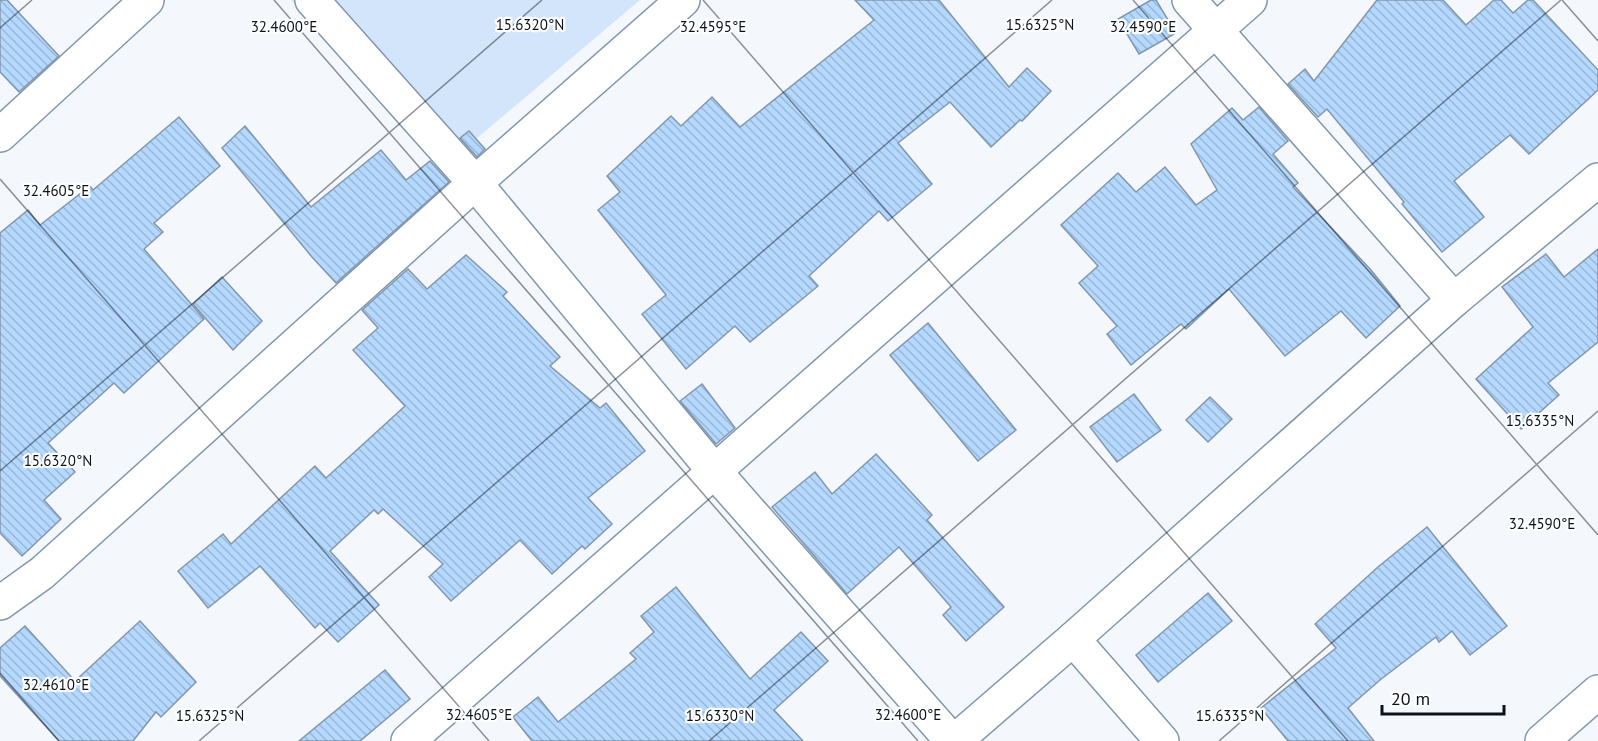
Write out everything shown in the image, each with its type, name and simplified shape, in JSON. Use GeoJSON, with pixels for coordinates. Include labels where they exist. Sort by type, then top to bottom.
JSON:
{"type":"FeatureCollection","features":[{"type":"Feature","properties":{"kind":"street"},"geometry":{"type":"LineString","coordinates":[[0,135],[147,0]]}},
{"type":"Feature","properties":{"kind":"street"},"geometry":{"type":"LineString","coordinates":[[312,0],[475,183],[715,472],[953,741],[1073,639],[1454,300],[1598,180]]}},
{"type":"Feature","properties":{"kind":"street"},"geometry":{"type":"LineString","coordinates":[[0,603],[42,573],[475,183],[683,0]]}},
{"type":"Feature","properties":{"kind":"street"},"geometry":{"type":"LineString","coordinates":[[1189,0],[1454,300]]}},
{"type":"Feature","properties":{"kind":"street"},"geometry":{"type":"LineString","coordinates":[[408,741],[1250,0]]}},
{"type":"Feature","properties":{"kind":"street"},"geometry":{"type":"LineString","coordinates":[[1073,639],[1162,741]]}},
{"type":"Feature","properties":{"kind":"street"},"geometry":{"type":"LineString","coordinates":[[1542,741],[1598,692]]}},
{"type":"Feature","properties":{"kind":"shaded area"},"geometry":{"type":"Polygon","coordinates":[[[291,0],[640,0],[448,163],[291,0]]]}},
{"type":"Feature","properties":{"kind":"building"},"geometry":{"type":"Polygon","coordinates":[[[0,0],[7,0],[59,56],[19,92],[0,72],[0,0]]]}},
{"type":"Feature","properties":{"kind":"building"},"geometry":{"type":"Polygon","coordinates":[[[855,0],[939,0],[1009,87],[1027,68],[1051,91],[1022,121],[1020,120],[991,147],[950,102],[898,143],[932,184],[888,221],[879,211],[809,276],[818,286],[750,342],[735,326],[686,369],[642,314],[666,295],[598,210],[620,192],[607,176],[671,116],[681,126],[712,97],[740,127],[874,20],[855,0]]]}},
{"type":"Feature","properties":{"kind":"building"},"geometry":{"type":"Polygon","coordinates":[[[1151,0],[1156,0],[1176,33],[1139,54],[1118,19],[1151,0]]]}},
{"type":"Feature","properties":{"kind":"building"},"geometry":{"type":"Polygon","coordinates":[[[1377,0],[1443,0],[1466,25],[1494,0],[1501,0],[1513,13],[1528,0],[1533,0],[1598,70],[1598,90],[1529,154],[1510,135],[1454,181],[1484,217],[1442,252],[1327,109],[1318,117],[1288,84],[1305,69],[1314,81],[1377,0]]]}},
{"type":"Feature","properties":{"kind":"building"},"geometry":{"type":"Polygon","coordinates":[[[1259,107],[1288,141],[1273,154],[1298,183],[1293,187],[1371,270],[1400,306],[1366,338],[1341,311],[1285,356],[1229,289],[1186,329],[1181,324],[1131,365],[1107,334],[1117,326],[1079,283],[1098,266],[1061,225],[1118,173],[1136,192],[1165,167],[1196,205],[1217,190],[1191,144],[1232,108],[1243,120],[1259,107]]]}},
{"type":"Feature","properties":{"kind":"building"},"geometry":{"type":"Polygon","coordinates":[[[179,117],[220,166],[154,223],[163,232],[144,249],[204,319],[124,393],[114,383],[48,443],[75,472],[44,500],[61,519],[22,556],[0,533],[0,233],[28,210],[40,225],[90,186],[93,190],[179,117]]]}},
{"type":"Feature","properties":{"kind":"building"},"geometry":{"type":"Polygon","coordinates":[[[245,126],[311,207],[381,150],[406,180],[430,161],[449,182],[336,283],[222,148],[245,126]]]}},
{"type":"Feature","properties":{"kind":"building"},"geometry":{"type":"Polygon","coordinates":[[[469,131],[485,149],[477,157],[460,138],[469,131]]]}},
{"type":"Feature","properties":{"kind":"building"},"geometry":{"type":"Polygon","coordinates":[[[1598,249],[1598,342],[1548,383],[1559,395],[1521,429],[1476,379],[1533,327],[1502,287],[1546,254],[1564,277],[1598,249]]]}},
{"type":"Feature","properties":{"kind":"building"},"geometry":{"type":"Polygon","coordinates":[[[466,255],[507,292],[503,296],[560,357],[550,366],[600,408],[606,403],[645,451],[588,498],[612,524],[585,549],[582,546],[552,574],[520,540],[451,601],[429,577],[443,564],[383,509],[378,514],[374,510],[330,551],[379,605],[338,642],[320,623],[315,628],[260,566],[208,608],[178,571],[223,534],[231,544],[315,466],[326,478],[405,406],[353,350],[378,328],[362,310],[408,269],[427,289],[466,255]]]}},
{"type":"Feature","properties":{"kind":"building"},"geometry":{"type":"Polygon","coordinates":[[[222,277],[262,321],[233,350],[193,304],[222,277]]]}},
{"type":"Feature","properties":{"kind":"building"},"geometry":{"type":"Polygon","coordinates":[[[928,323],[1016,430],[978,461],[890,355],[928,323]]]}},
{"type":"Feature","properties":{"kind":"building"},"geometry":{"type":"Polygon","coordinates":[[[702,384],[735,428],[716,444],[680,401],[702,384]]]}},
{"type":"Feature","properties":{"kind":"building"},"geometry":{"type":"Polygon","coordinates":[[[1134,394],[1161,430],[1117,462],[1090,427],[1134,394]]]}},
{"type":"Feature","properties":{"kind":"building"},"geometry":{"type":"Polygon","coordinates":[[[1210,397],[1232,419],[1208,442],[1186,420],[1210,397]]]}},
{"type":"Feature","properties":{"kind":"building"},"geometry":{"type":"Polygon","coordinates":[[[876,454],[932,515],[927,520],[1004,607],[966,641],[943,615],[951,607],[899,547],[847,594],[772,507],[815,472],[832,494],[876,454]]]}},
{"type":"Feature","properties":{"kind":"building"},"geometry":{"type":"Polygon","coordinates":[[[1427,527],[1507,626],[1470,655],[1452,631],[1439,642],[1436,637],[1380,680],[1348,708],[1374,741],[1288,741],[1261,708],[1336,648],[1315,624],[1378,567],[1427,527]]]}},
{"type":"Feature","properties":{"kind":"building"},"geometry":{"type":"Polygon","coordinates":[[[676,587],[750,679],[801,632],[828,661],[774,710],[803,741],[532,741],[513,717],[538,697],[558,722],[636,659],[630,653],[654,632],[641,616],[676,587]]]}},
{"type":"Feature","properties":{"kind":"building"},"geometry":{"type":"Polygon","coordinates":[[[1208,593],[1232,621],[1158,682],[1136,655],[1208,593]]]}},
{"type":"Feature","properties":{"kind":"building"},"geometry":{"type":"Polygon","coordinates":[[[140,621],[196,682],[161,717],[156,712],[133,741],[59,741],[0,676],[0,648],[25,626],[75,681],[140,621]]]}},
{"type":"Feature","properties":{"kind":"building"},"geometry":{"type":"Polygon","coordinates":[[[385,670],[410,699],[360,741],[299,741],[385,670]]]}}]}
